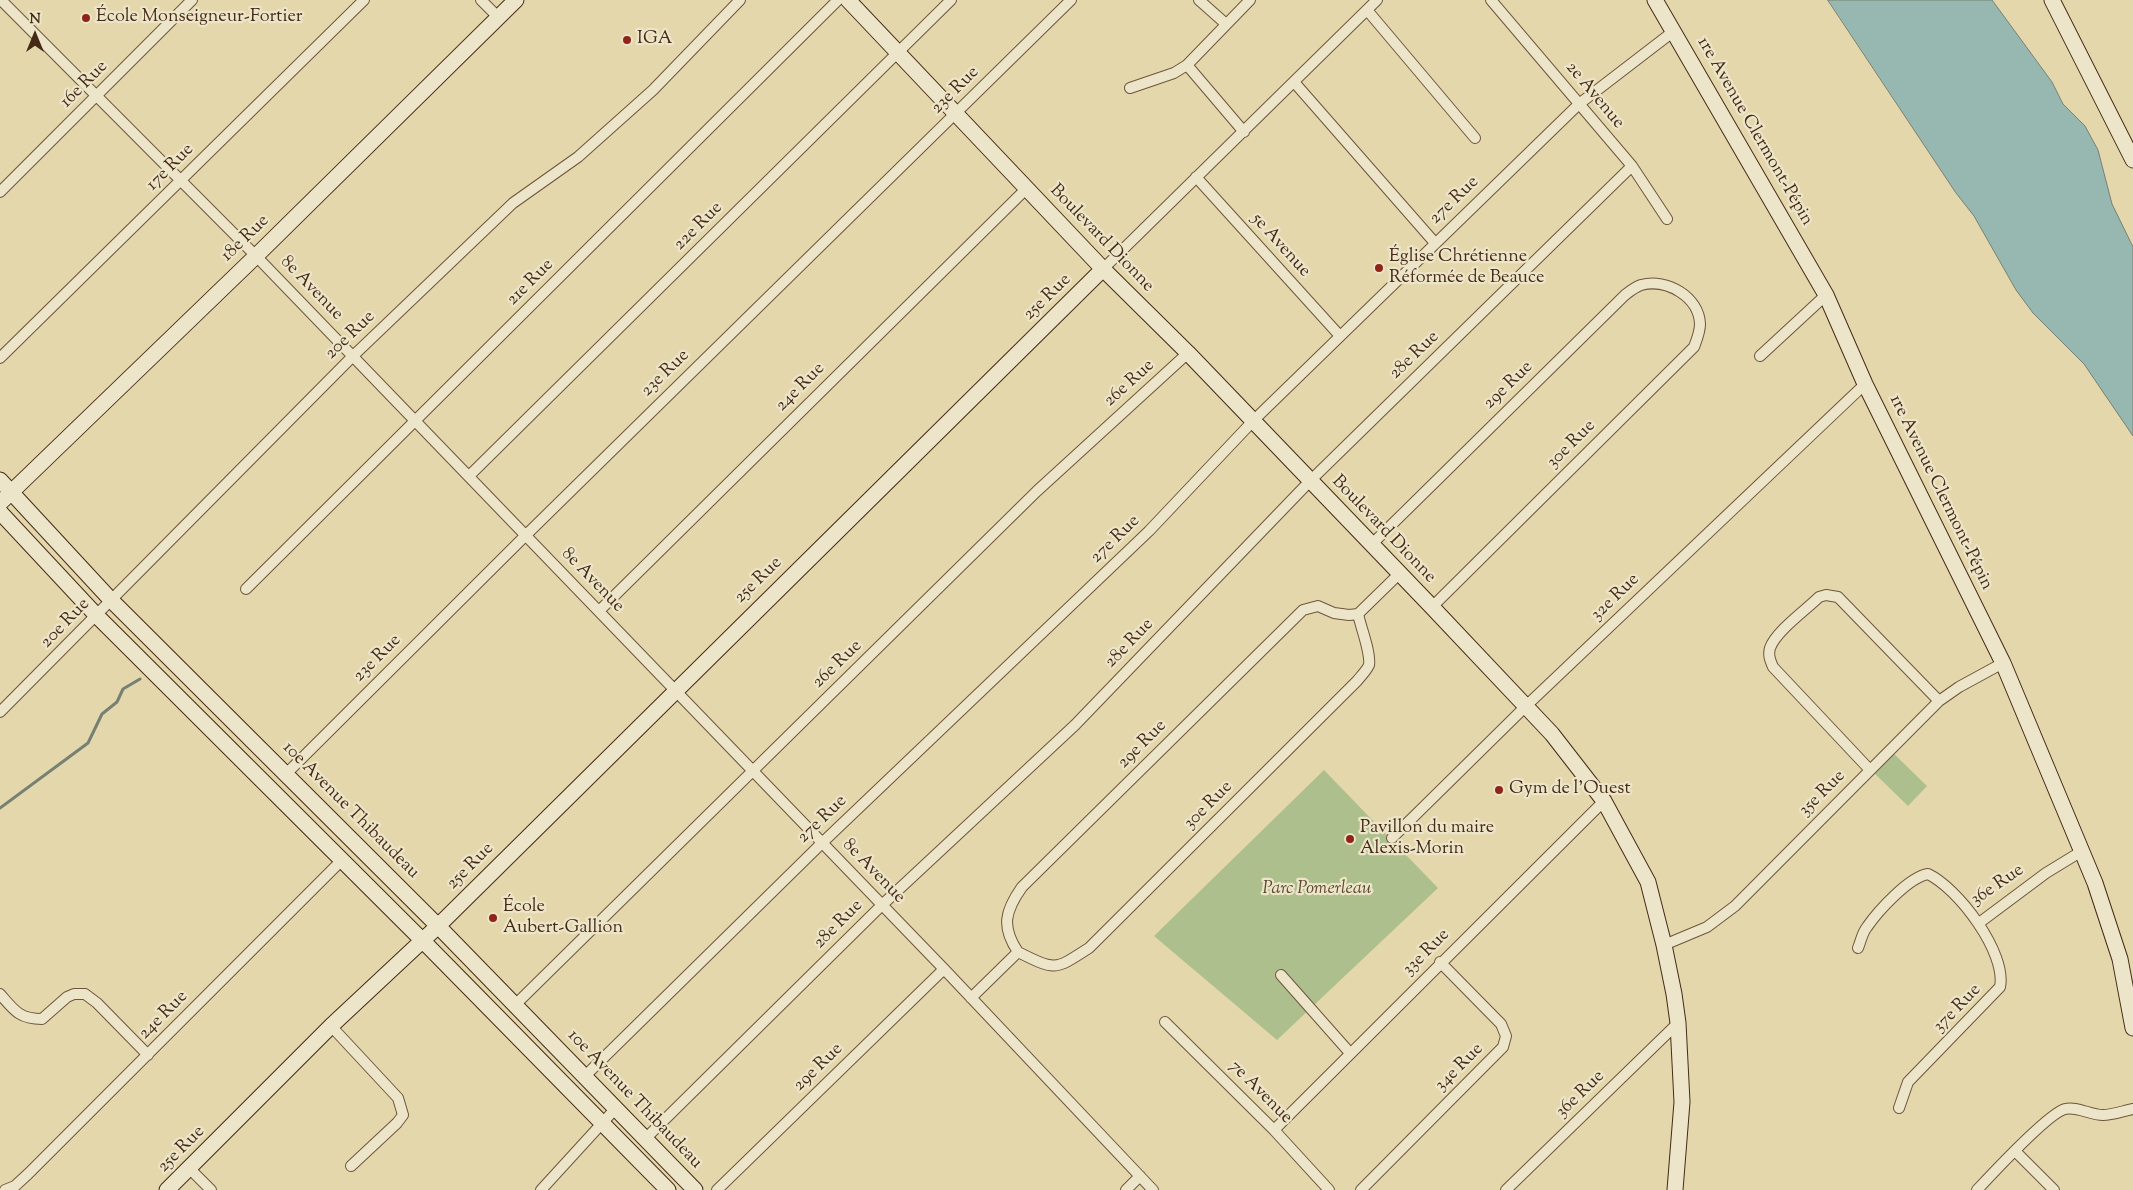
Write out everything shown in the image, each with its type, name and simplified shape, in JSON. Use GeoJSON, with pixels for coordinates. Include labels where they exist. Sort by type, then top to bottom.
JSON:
{"type":"FeatureCollection","features":[{"type":"Feature","properties":{"kind":"street","name":"16e Rue"},"geometry":{"type":"LineString","coordinates":[[0,192],[192,0]]}},
{"type":"Feature","properties":{"kind":"street","name":"17e Rue"},"geometry":{"type":"LineString","coordinates":[[0,358],[364,0]]}},
{"type":"Feature","properties":{"kind":"street"},"geometry":{"type":"LineString","coordinates":[[481,0],[499,18]]}},
{"type":"Feature","properties":{"kind":"street","name":"18e Rue"},"geometry":{"type":"LineString","coordinates":[[0,503],[256,256],[516,0]]}},
{"type":"Feature","properties":{"kind":"street","name":"20e Rue"},"geometry":{"type":"LineString","coordinates":[[0,712],[353,356],[513,203],[578,158],[653,90],[740,0]]}},
{"type":"Feature","properties":{"kind":"street","name":"21e Rue"},"geometry":{"type":"LineString","coordinates":[[246,589],[838,0]]}},
{"type":"Feature","properties":{"kind":"street","name":"Boulevard Dionne"},"geometry":{"type":"LineString","coordinates":[[848,0],[1026,189],[1254,420],[1432,607],[1568,752],[1604,800],[1648,882],[1664,945],[1678,1023],[1682,1102],[1675,1190]]}},
{"type":"Feature","properties":{"kind":"street","name":"22e Rue"},"geometry":{"type":"LineString","coordinates":[[469,476],[898,54],[950,0]]}},
{"type":"Feature","properties":{"kind":"street","name":"23e Rue"},"geometry":{"type":"LineString","coordinates":[[287,773],[526,535],[1071,0]]}},
{"type":"Feature","properties":{"kind":"street"},"geometry":{"type":"LineString","coordinates":[[1198,0],[1226,24]]}},
{"type":"Feature","properties":{"kind":"street"},"geometry":{"type":"LineString","coordinates":[[1130,88],[1174,73],[1188,65],[1250,0]]}},
{"type":"Feature","properties":{"kind":"street","name":"25e Rue"},"geometry":{"type":"LineString","coordinates":[[167,1190],[331,1026],[438,926],[675,690],[1377,0]]}},
{"type":"Feature","properties":{"kind":"street","name":"2e Avenue"},"geometry":{"type":"LineString","coordinates":[[1491,0],[1632,166],[1667,219]]}},
{"type":"Feature","properties":{"kind":"street","name":"1re Avenue Clermont-Pépin"},"geometry":{"type":"LineString","coordinates":[[1655,0],[1826,296],[1865,384],[2003,663],[2099,893],[2120,959],[2133,1028]]}},
{"type":"Feature","properties":{"kind":"street"},"geometry":{"type":"LineString","coordinates":[[2052,0],[2133,160]]}},
{"type":"Feature","properties":{"kind":"street","name":"8e Avenue"},"geometry":{"type":"LineString","coordinates":[[1,1],[183,180],[944,969],[1154,1190]]}},
{"type":"Feature","properties":{"kind":"street"},"geometry":{"type":"LineString","coordinates":[[1366,10],[1475,138]]}},
{"type":"Feature","properties":{"kind":"street","name":"27e Rue"},"geometry":{"type":"LineString","coordinates":[[584,1077],[822,843],[1149,532],[1254,420],[1579,104],[1674,31]]}},
{"type":"Feature","properties":{"kind":"street"},"geometry":{"type":"LineString","coordinates":[[1188,65],[1244,132]]}},
{"type":"Feature","properties":{"kind":"street"},"geometry":{"type":"LineString","coordinates":[[1294,82],[1435,243]]}},
{"type":"Feature","properties":{"kind":"street","name":"28e Rue"},"geometry":{"type":"LineString","coordinates":[[645,1138],[882,905],[1074,725],[1310,481],[1632,166]]}},
{"type":"Feature","properties":{"kind":"street","name":"5e Avenue"},"geometry":{"type":"LineString","coordinates":[[1196,178],[1340,336]]}},
{"type":"Feature","properties":{"kind":"street","name":"24e Rue"},"geometry":{"type":"LineString","coordinates":[[599,611],[1026,189]]}},
{"type":"Feature","properties":{"kind":"street","name":"29e Rue"},"geometry":{"type":"LineString","coordinates":[[1371,545],[1629,292],[1642,285],[1655,284],[1666,286],[1684,294]]}},
{"type":"Feature","properties":{"kind":"street","name":"30e Rue"},"geometry":{"type":"LineString","coordinates":[[1432,607],[1694,347],[1700,323],[1698,312],[1684,294]]}},
{"type":"Feature","properties":{"kind":"street"},"geometry":{"type":"LineString","coordinates":[[1760,356],[1826,296]]}},
{"type":"Feature","properties":{"kind":"street","name":"26e Rue"},"geometry":{"type":"LineString","coordinates":[[515,1005],[1037,491],[1188,353]]}},
{"type":"Feature","properties":{"kind":"street","name":"32e Rue"},"geometry":{"type":"LineString","coordinates":[[1392,838],[1525,707],[1865,384]]}},
{"type":"Feature","properties":{"kind":"street","name":"10e Avenue Thibaudeau"},"geometry":{"type":"LineString","coordinates":[[0,480],[111,600],[287,773],[695,1190]]}},
{"type":"Feature","properties":{"kind":"street"},"geometry":{"type":"LineString","coordinates":[[0,512],[97,616],[422,940],[668,1190]]}},
{"type":"Feature","properties":{"kind":"street"},"geometry":{"type":"LineString","coordinates":[[1358,614],[1399,574]]}},
{"type":"Feature","properties":{"kind":"street"},"geometry":{"type":"LineString","coordinates":[[1870,770],[1779,674],[1770,659],[1771,646],[1780,634],[1819,597],[1832,595],[1844,602],[1939,701]]}},
{"type":"Feature","properties":{"kind":"street","name":"29e Rue"},"geometry":{"type":"LineString","coordinates":[[1018,952],[1010,940],[1006,922],[1011,903],[1022,887],[1303,610],[1318,606],[1334,613],[1358,614]]}},
{"type":"Feature","properties":{"kind":"street","name":"30e Rue"},"geometry":{"type":"LineString","coordinates":[[1018,952],[1042,964],[1061,966],[1090,948],[1357,681],[1368,666],[1370,653],[1362,634],[1358,614]]}},
{"type":"Feature","properties":{"kind":"street","name":"35e Rue"},"geometry":{"type":"LineString","coordinates":[[1664,945],[1707,927],[1735,906],[1939,701],[1959,687],[2003,663]]}},
{"type":"Feature","properties":{"kind":"street","name":"33e Rue"},"geometry":{"type":"LineString","coordinates":[[1274,1130],[1604,800]]}},
{"type":"Feature","properties":{"kind":"street","name":"36e Rue"},"geometry":{"type":"LineString","coordinates":[[1858,948],[1865,928],[1909,882],[1922,875],[1928,874],[1940,882],[1979,923],[2046,873],[2082,851]]}},
{"type":"Feature","properties":{"kind":"street","name":"24e Rue"},"geometry":{"type":"LineString","coordinates":[[5,1190],[16,1186],[342,860]]}},
{"type":"Feature","properties":{"kind":"street","name":"37e Rue"},"geometry":{"type":"LineString","coordinates":[[1898,1108],[1908,1082],[2000,987],[2002,977],[2000,965],[1979,923]]}},
{"type":"Feature","properties":{"kind":"street"},"geometry":{"type":"LineString","coordinates":[[971,998],[1018,952]]}},
{"type":"Feature","properties":{"kind":"street","name":"34e Rue"},"geometry":{"type":"LineString","coordinates":[[1360,1190],[1503,1048],[1506,1036],[1501,1024],[1440,962]]}},
{"type":"Feature","properties":{"kind":"street","name":"29e Rue"},"geometry":{"type":"LineString","coordinates":[[717,1190],[944,969]]}},
{"type":"Feature","properties":{"kind":"street"},"geometry":{"type":"LineString","coordinates":[[1281,975],[1350,1053]]}},
{"type":"Feature","properties":{"kind":"street"},"geometry":{"type":"LineString","coordinates":[[0,994],[17,1014],[32,1019],[42,1019],[74,994],[85,994],[97,1003],[148,1055]]}},
{"type":"Feature","properties":{"kind":"street","name":"7e Avenue"},"geometry":{"type":"LineString","coordinates":[[1165,1022],[1274,1130],[1329,1190]]}},
{"type":"Feature","properties":{"kind":"street","name":"36e Rue"},"geometry":{"type":"LineString","coordinates":[[1506,1190],[1678,1023]]}},
{"type":"Feature","properties":{"kind":"street"},"geometry":{"type":"LineString","coordinates":[[331,1026],[398,1098],[403,1115],[351,1166]]}},
{"type":"Feature","properties":{"kind":"street"},"geometry":{"type":"LineString","coordinates":[[541,1190],[616,1108]]}},
{"type":"Feature","properties":{"kind":"street"},"geometry":{"type":"LineString","coordinates":[[1977,1190],[2015,1151],[2064,1109],[2075,1109],[2103,1115],[2133,1109]]}},
{"type":"Feature","properties":{"kind":"street"},"geometry":{"type":"LineString","coordinates":[[2015,1151],[2054,1190]]}},
{"type":"Feature","properties":{"kind":"street"},"geometry":{"type":"LineString","coordinates":[[190,1168],[211,1190]]}},
{"type":"Feature","properties":{"kind":"street"},"geometry":{"type":"LineString","coordinates":[[1126,1190],[1140,1176]]}},
{"type":"Feature","properties":{"kind":"green space"},"geometry":{"type":"Polygon","coordinates":[[[1890,750],[1927,786],[1908,806],[1871,770],[1890,750]]]}},
{"type":"Feature","properties":{"kind":"green space","name":"Parc Pomerleau"},"geometry":{"type":"Polygon","coordinates":[[[1324,770],[1438,888],[1277,1040],[1154,936],[1324,770]]]}},
{"type":"Feature","properties":{"kind":"water"},"geometry":{"type":"Polygon","coordinates":[[[1828,0],[1992,0],[2052,82],[2063,104],[2085,126],[2098,150],[2112,204],[2133,247],[2133,436],[2084,364],[2033,313],[2016,290],[1974,216],[1956,193],[1828,0]]]}},
{"type":"Feature","properties":{"kind":"waterway"},"geometry":{"type":"LineString","coordinates":[[0,808],[88,743],[102,714],[117,702],[123,689],[140,679]]}},
{"type":"Feature","properties":{"kind":"place","name":"École Monseigneur-Fortier"},"geometry":{"type":"Point","coordinates":[86,18]}},
{"type":"Feature","properties":{"kind":"place","name":"IGA"},"geometry":{"type":"Point","coordinates":[627,40]}},
{"type":"Feature","properties":{"kind":"place","name":"Église Chrétienne Réformée de Beauce"},"geometry":{"type":"Point","coordinates":[1379,268]}},
{"type":"Feature","properties":{"kind":"place","name":"Gym de l'Ouest"},"geometry":{"type":"Point","coordinates":[1499,790]}},
{"type":"Feature","properties":{"kind":"place","name":"Pavillon du maire Alexis-Morin"},"geometry":{"type":"Point","coordinates":[1350,839]}},
{"type":"Feature","properties":{"kind":"place","name":"École Aubert-Gallion"},"geometry":{"type":"Point","coordinates":[493,918]}}]}
